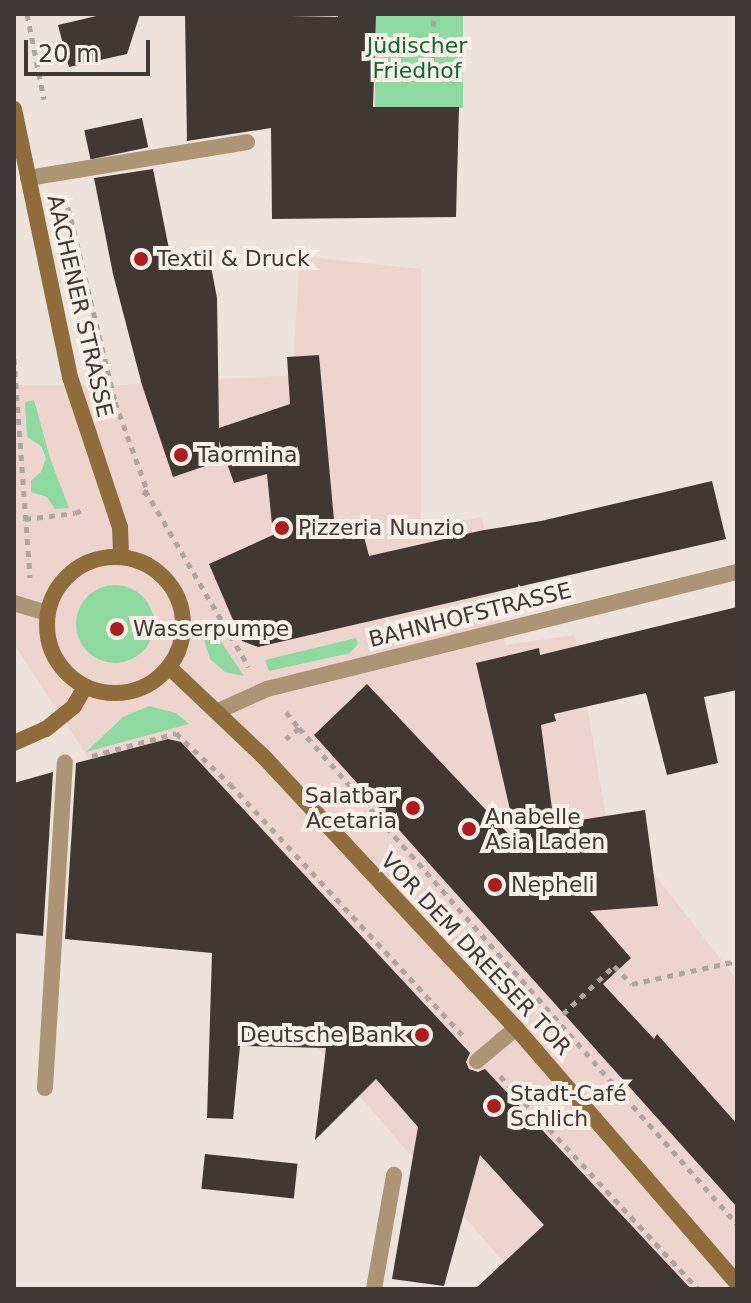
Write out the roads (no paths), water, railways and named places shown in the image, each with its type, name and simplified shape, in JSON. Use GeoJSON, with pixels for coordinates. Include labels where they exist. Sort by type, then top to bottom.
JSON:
{"type":"FeatureCollection","features":[{"type":"Feature","properties":{"kind":"main road","name":"AACHENER STRASSE"},"geometry":{"type":"LineString","coordinates":[[14,109],[70,377],[120,527],[121,557]]}},
{"type":"Feature","properties":{"kind":"main road"},"geometry":{"type":"LineString","coordinates":[[121,557],[151,568],[173,589],[181,608],[183,629],[179,649],[169,667],[156,680],[122,693],[85,687],[62,669],[49,643],[47,613],[61,582],[88,562],[121,557]]}},
{"type":"Feature","properties":{"kind":"main road","name":"VOR DEM DREESER TOR"},"geometry":{"type":"LineString","coordinates":[[169,667],[218,711],[516,1028],[737,1283]]}},
{"type":"Feature","properties":{"kind":"main road"},"geometry":{"type":"LineString","coordinates":[[14,743],[46,729],[74,706],[85,687]]}},
{"type":"Feature","properties":{"kind":"street"},"geometry":{"type":"LineString","coordinates":[[28,178],[247,142]]}},
{"type":"Feature","properties":{"kind":"street","name":"BAHNHOFSTRASSE"},"geometry":{"type":"LineString","coordinates":[[218,711],[267,689],[737,572]]}},
{"type":"Feature","properties":{"kind":"street"},"geometry":{"type":"LineString","coordinates":[[14,603],[47,613]]}},
{"type":"Feature","properties":{"kind":"street"},"geometry":{"type":"LineString","coordinates":[[45,1088],[73,761]]}},
{"type":"Feature","properties":{"kind":"street"},"geometry":{"type":"LineString","coordinates":[[480,1059],[516,1028]]}},
{"type":"Feature","properties":{"kind":"street"},"geometry":{"type":"LineString","coordinates":[[374,1289],[394,1175]]}},
{"type":"Feature","properties":{"kind":"place","name":"Textil & Druck"},"geometry":{"type":"Point","coordinates":[141,259]}},
{"type":"Feature","properties":{"kind":"place","name":"Taormina"},"geometry":{"type":"Point","coordinates":[181,455]}},
{"type":"Feature","properties":{"kind":"place","name":"Pizzeria Nunzio"},"geometry":{"type":"Point","coordinates":[282,528]}},
{"type":"Feature","properties":{"kind":"place","name":"Wasserpumpe"},"geometry":{"type":"Point","coordinates":[117,629]}},
{"type":"Feature","properties":{"kind":"place","name":"Salatbar Acetaria"},"geometry":{"type":"Point","coordinates":[413,808]}},
{"type":"Feature","properties":{"kind":"place","name":"Anabelle Asia Laden"},"geometry":{"type":"Point","coordinates":[469,829]}},
{"type":"Feature","properties":{"kind":"place","name":"Nepheli"},"geometry":{"type":"Point","coordinates":[495,885]}},
{"type":"Feature","properties":{"kind":"place","name":"Deutsche Bank"},"geometry":{"type":"Point","coordinates":[422,1035]}},
{"type":"Feature","properties":{"kind":"place","name":"Stadt-Café Schlich"},"geometry":{"type":"Point","coordinates":[494,1106]}},
{"type":"Feature","properties":{"kind":"park label","name":"Jüdischer Friedhof"},"geometry":{"type":"Point","coordinates":[417,58]}}]}
